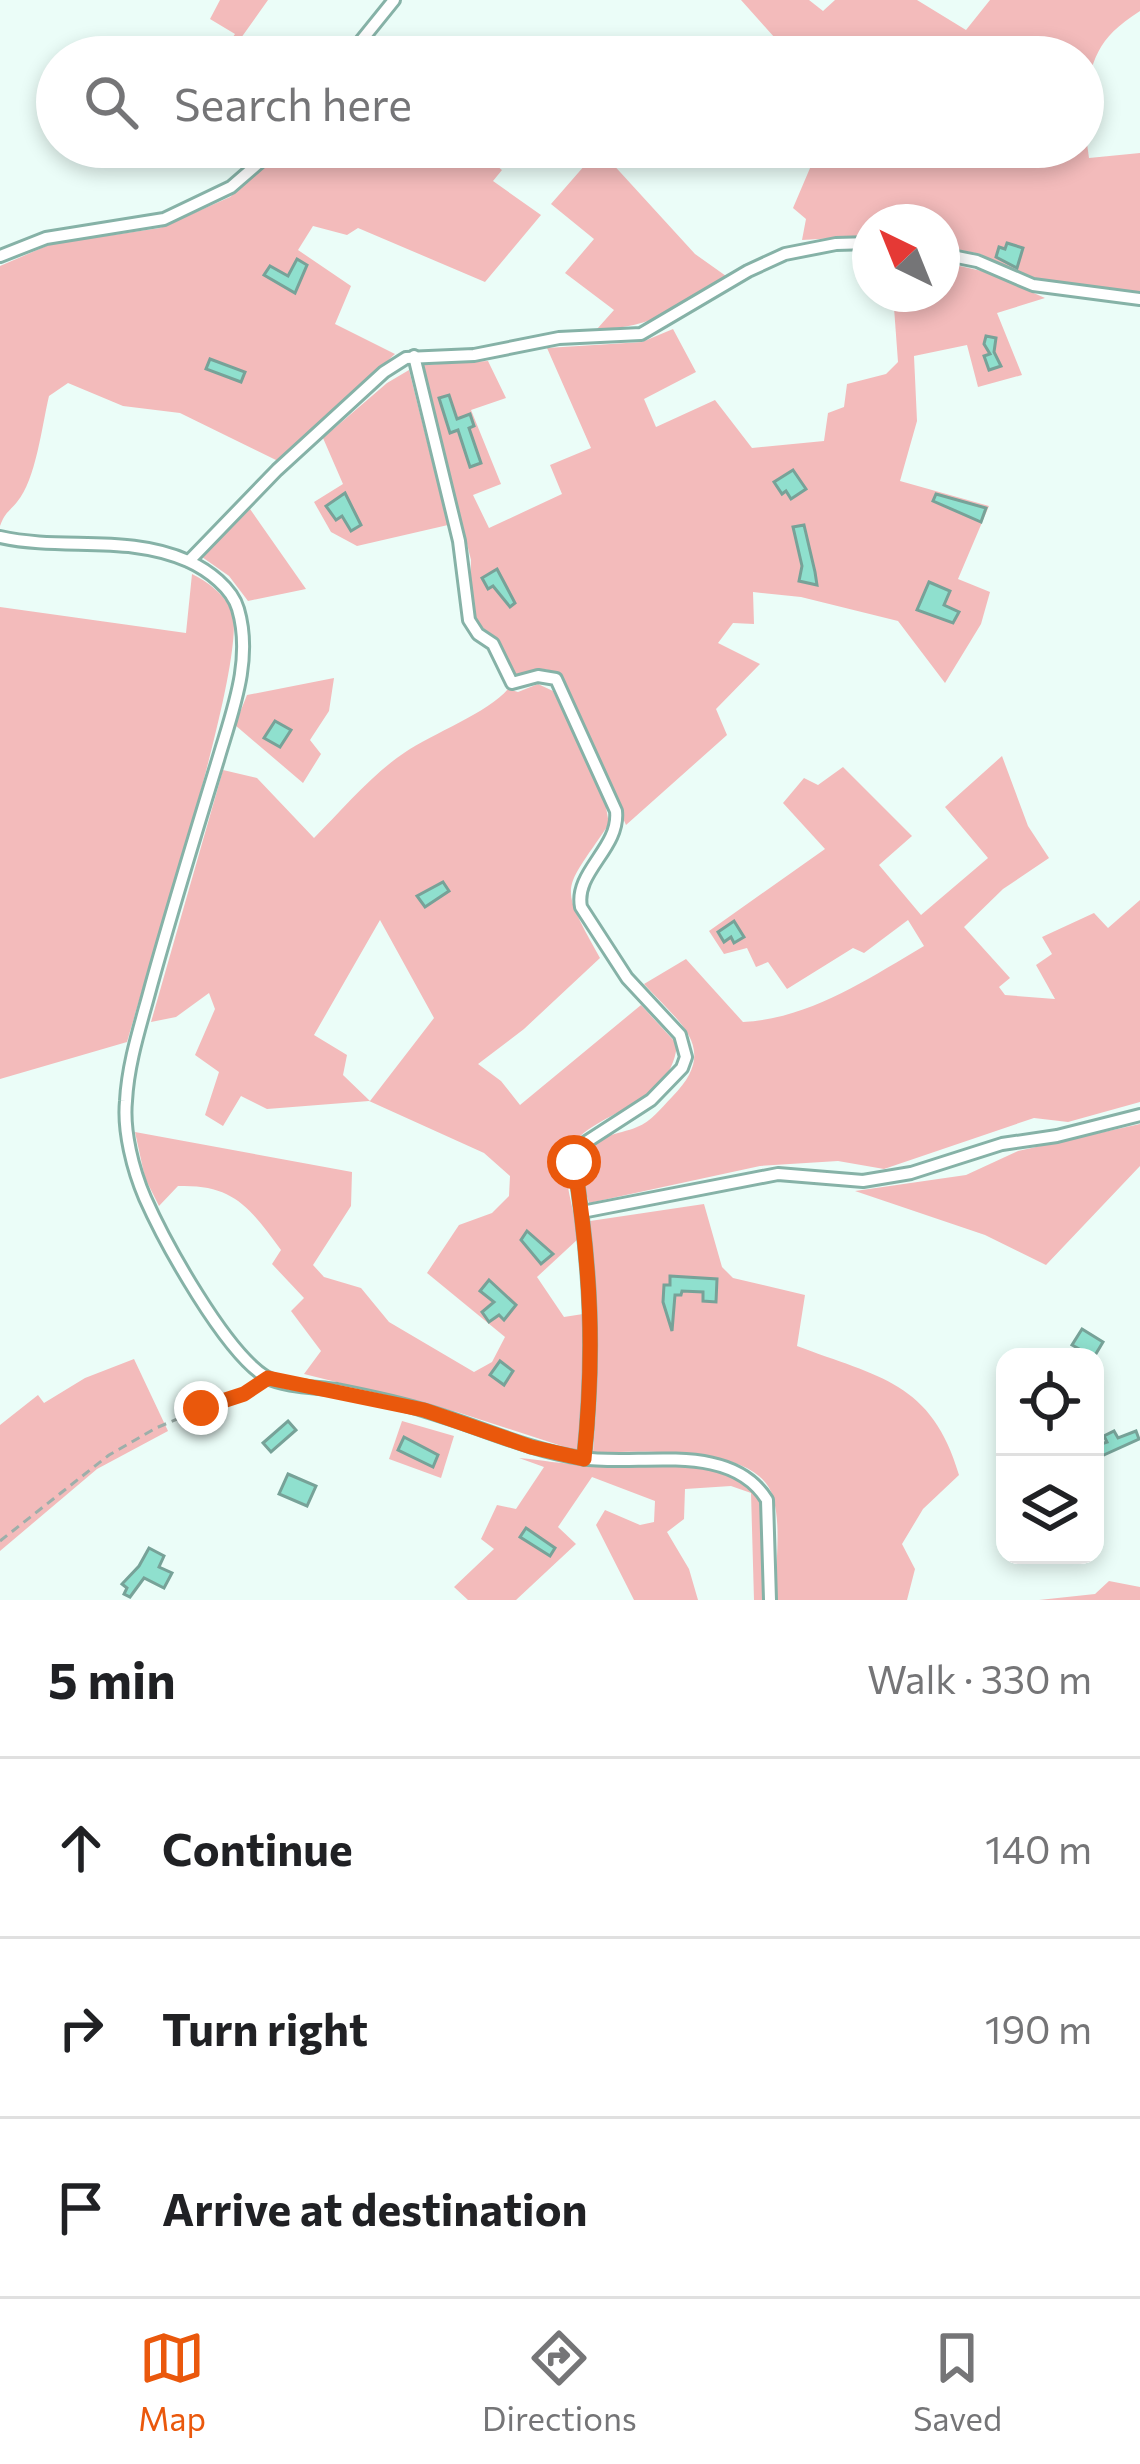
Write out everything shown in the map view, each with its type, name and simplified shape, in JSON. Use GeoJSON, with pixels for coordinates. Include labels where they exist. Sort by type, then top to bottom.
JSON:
{"type":"FeatureCollection","features":[{"type":"Feature","properties":{"kind":"street"},"geometry":{"type":"LineString","coordinates":[[365,36],[394,0]]}},
{"type":"Feature","properties":{"kind":"street"},"geometry":{"type":"LineString","coordinates":[[0,256],[46,238],[164,219],[231,187],[253,168]]}},
{"type":"Feature","properties":{"kind":"street"},"geometry":{"type":"LineString","coordinates":[[189,561],[345,407],[384,372],[414,356],[474,355],[525,342],[641,334],[785,254],[852,244]]}},
{"type":"Feature","properties":{"kind":"street"},"geometry":{"type":"LineString","coordinates":[[960,257],[1047,289],[1140,298]]}},
{"type":"Feature","properties":{"kind":"street"},"geometry":{"type":"LineString","coordinates":[[414,356],[459,541],[469,620],[493,644],[512,682],[538,676],[556,679],[616,811],[617,827],[583,886],[578,898],[581,908],[627,978],[680,1035],[685,1048],[682,1068],[651,1100],[580,1146],[574,1162],[593,1372],[584,1459]]}},
{"type":"Feature","properties":{"kind":"street"},"geometry":{"type":"LineString","coordinates":[[0,536],[157,551],[189,561],[214,576],[237,603],[244,658],[235,703],[189,845],[131,1059],[125,1105],[142,1192],[172,1255],[227,1335],[268,1378],[424,1410],[531,1447],[584,1459],[694,1462],[750,1478],[770,1512],[770,1600]]}},
{"type":"Feature","properties":{"kind":"street"},"geometry":{"type":"LineString","coordinates":[[582,1213],[778,1174],[863,1181],[911,1173],[1001,1144],[1057,1136],[1140,1115]]}},
{"type":"Feature","properties":{"kind":"path"},"geometry":{"type":"LineString","coordinates":[[0,1541],[109,1455],[156,1428],[244,1394],[268,1378]]}},
{"type":"Feature","properties":{"kind":"shaded area"},"geometry":{"type":"Polygon","coordinates":[[[220,0],[268,0],[242,36],[234,36],[210,19],[220,0]]]}},
{"type":"Feature","properties":{"kind":"shaded area"},"geometry":{"type":"Polygon","coordinates":[[[741,0],[809,0],[823,11],[835,0],[917,0],[966,30],[990,0],[1140,0],[1140,11],[1104,43],[1104,36],[773,36],[741,0]]]}},
{"type":"Feature","properties":{"kind":"shaded area"},"geometry":{"type":"Polygon","coordinates":[[[1140,153],[1140,293],[1067,290],[1033,282],[980,254],[960,250],[960,204],[852,204],[852,237],[802,240],[806,219],[793,208],[810,168],[1104,168],[1104,157],[1140,153]]]}},
{"type":"Feature","properties":{"kind":"shaded area"},"geometry":{"type":"Polygon","coordinates":[[[262,168],[499,168],[493,181],[541,215],[485,282],[358,228],[347,235],[313,226],[298,250],[351,286],[335,324],[395,354],[278,461],[180,413],[123,406],[68,383],[49,396],[29,480],[0,526],[0,266],[51,244],[160,228],[230,197],[262,168]]]}},
{"type":"Feature","properties":{"kind":"shaded area"},"geometry":{"type":"Polygon","coordinates":[[[582,168],[616,168],[695,254],[726,276],[651,320],[597,329],[614,310],[565,273],[594,239],[551,204],[582,168]]]}},
{"type":"Feature","properties":{"kind":"shaded area"},"geometry":{"type":"Polygon","coordinates":[[[960,266],[986,272],[1045,298],[997,313],[1022,375],[978,387],[967,345],[914,356],[917,421],[900,481],[989,506],[958,579],[990,592],[981,624],[945,683],[898,621],[801,597],[753,592],[754,624],[733,623],[718,643],[760,664],[716,709],[727,735],[626,825],[560,674],[545,669],[513,677],[497,639],[475,622],[471,560],[423,365],[488,361],[506,398],[471,410],[501,484],[473,495],[489,528],[562,494],[550,465],[591,448],[547,348],[642,342],[673,329],[696,372],[644,399],[656,427],[715,400],[752,448],[824,441],[828,413],[844,407],[847,384],[886,374],[898,362],[894,312],[960,312],[960,266]]]}},
{"type":"Feature","properties":{"kind":"shaded area"},"geometry":{"type":"Polygon","coordinates":[[[409,370],[448,525],[357,546],[331,532],[314,502],[343,484],[323,438],[409,370]]]}},
{"type":"Feature","properties":{"kind":"shaded area"},"geometry":{"type":"Polygon","coordinates":[[[250,509],[306,589],[248,601],[229,576],[202,557],[250,509]]]}},
{"type":"Feature","properties":{"kind":"shaded area"},"geometry":{"type":"Polygon","coordinates":[[[192,574],[229,605],[233,641],[211,751],[127,1042],[0,1079],[0,607],[186,633],[192,574]]]}},
{"type":"Feature","properties":{"kind":"shaded area"},"geometry":{"type":"Polygon","coordinates":[[[334,678],[329,711],[310,740],[321,754],[303,783],[235,725],[247,695],[334,678]]]}},
{"type":"Feature","properties":{"kind":"shaded area"},"geometry":{"type":"Polygon","coordinates":[[[538,684],[553,691],[604,796],[609,824],[571,889],[577,915],[600,958],[524,1029],[478,1064],[501,1081],[520,1105],[641,1005],[677,1044],[671,1068],[658,1086],[584,1133],[571,1147],[566,1173],[578,1239],[537,1277],[564,1317],[583,1314],[586,1383],[580,1452],[457,1412],[304,1374],[321,1351],[291,1311],[304,1298],[272,1264],[281,1250],[250,1211],[227,1194],[178,1186],[159,1206],[145,1178],[135,1132],[352,1172],[351,1206],[313,1265],[324,1277],[361,1288],[389,1322],[474,1372],[492,1362],[505,1337],[427,1273],[459,1225],[492,1213],[509,1196],[510,1176],[484,1153],[369,1101],[267,1109],[241,1096],[223,1126],[205,1115],[219,1072],[195,1055],[215,1009],[209,993],[176,1017],[151,1022],[223,770],[257,778],[314,838],[368,782],[404,753],[508,689],[518,692],[538,684]],[[380,920],[314,1035],[347,1055],[343,1075],[370,1101],[434,1018],[380,920]]]}},
{"type":"Feature","properties":{"kind":"shaded area"},"geometry":{"type":"Polygon","coordinates":[[[1002,756],[1028,826],[1049,858],[1003,889],[964,927],[1010,978],[999,987],[1005,995],[1055,999],[1036,965],[1052,954],[1042,937],[1094,913],[1108,928],[1140,900],[1140,1102],[1068,1122],[1034,1118],[884,1169],[838,1161],[760,1166],[589,1203],[581,1169],[587,1150],[598,1140],[651,1118],[686,1080],[693,1064],[690,1037],[644,984],[686,959],[743,1022],[768,1019],[837,995],[924,946],[908,920],[864,953],[853,948],[787,989],[768,962],[756,967],[747,948],[724,954],[709,931],[825,849],[783,803],[804,778],[818,785],[843,767],[912,836],[879,865],[921,915],[988,858],[945,807],[1002,756]]]}},
{"type":"Feature","properties":{"kind":"shaded area"},"geometry":{"type":"Polygon","coordinates":[[[1140,1124],[1140,1166],[1046,1265],[985,1235],[855,1191],[966,1175],[1018,1151],[1140,1124]]]}},
{"type":"Feature","properties":{"kind":"shaded area"},"geometry":{"type":"Polygon","coordinates":[[[704,1204],[722,1267],[733,1278],[805,1295],[797,1346],[899,1387],[934,1420],[948,1444],[959,1475],[923,1509],[902,1544],[915,1569],[907,1600],[775,1600],[777,1522],[773,1497],[763,1479],[745,1467],[694,1454],[593,1452],[597,1395],[590,1221],[704,1204]]]}},
{"type":"Feature","properties":{"kind":"shaded area"},"geometry":{"type":"Polygon","coordinates":[[[134,1359],[168,1431],[97,1469],[0,1551],[0,1425],[38,1395],[44,1403],[85,1378],[134,1359]]]}},
{"type":"Feature","properties":{"kind":"shaded area"},"geometry":{"type":"Polygon","coordinates":[[[402,1421],[454,1436],[441,1478],[389,1459],[402,1421]]]}},
{"type":"Feature","properties":{"kind":"shaded area"},"geometry":{"type":"Polygon","coordinates":[[[519,1458],[707,1468],[749,1484],[760,1498],[766,1523],[764,1600],[754,1600],[751,1493],[731,1486],[685,1489],[684,1519],[667,1532],[689,1569],[698,1600],[634,1600],[596,1525],[605,1510],[640,1525],[654,1522],[655,1501],[592,1477],[558,1527],[576,1544],[516,1600],[468,1600],[454,1587],[494,1549],[481,1539],[497,1505],[516,1509],[544,1467],[519,1458]]]}},
{"type":"Feature","properties":{"kind":"shaded area"},"geometry":{"type":"Polygon","coordinates":[[[1109,1581],[1140,1587],[1140,1600],[1039,1600],[1095,1594],[1109,1581]]]}},
{"type":"Feature","properties":{"kind":"building"},"geometry":{"type":"Polygon","coordinates":[[[1007,243],[1023,248],[1017,268],[996,257],[999,247],[1005,249],[1007,243]]]}},
{"type":"Feature","properties":{"kind":"building"},"geometry":{"type":"Polygon","coordinates":[[[297,259],[307,265],[295,293],[264,275],[270,266],[288,276],[297,259]]]}},
{"type":"Feature","properties":{"kind":"building"},"geometry":{"type":"Polygon","coordinates":[[[986,336],[996,338],[994,352],[1001,366],[989,370],[984,356],[990,354],[984,344],[986,336]]]}},
{"type":"Feature","properties":{"kind":"building"},"geometry":{"type":"Polygon","coordinates":[[[210,359],[245,372],[241,382],[206,369],[210,359]]]}},
{"type":"Feature","properties":{"kind":"building"},"geometry":{"type":"Polygon","coordinates":[[[449,395],[457,419],[470,414],[474,426],[469,428],[481,463],[470,467],[458,430],[450,433],[439,398],[449,395]]]}},
{"type":"Feature","properties":{"kind":"building"},"geometry":{"type":"Polygon","coordinates":[[[793,470],[806,489],[791,499],[774,482],[793,470]]]}},
{"type":"Feature","properties":{"kind":"building"},"geometry":{"type":"Polygon","coordinates":[[[345,493],[361,525],[351,531],[342,516],[336,520],[326,506],[345,493]]]}},
{"type":"Feature","properties":{"kind":"building"},"geometry":{"type":"Polygon","coordinates":[[[936,494],[986,508],[981,522],[933,501],[936,494]]]}},
{"type":"Feature","properties":{"kind":"building"},"geometry":{"type":"Polygon","coordinates":[[[804,525],[817,585],[799,581],[802,566],[793,527],[804,525]]]}},
{"type":"Feature","properties":{"kind":"building"},"geometry":{"type":"Polygon","coordinates":[[[497,569],[515,603],[510,607],[482,578],[497,569]]]}},
{"type":"Feature","properties":{"kind":"building"},"geometry":{"type":"Polygon","coordinates":[[[929,582],[950,591],[944,605],[959,612],[953,623],[917,610],[929,582]]]}},
{"type":"Feature","properties":{"kind":"building"},"geometry":{"type":"Polygon","coordinates":[[[275,721],[291,730],[280,747],[264,738],[275,721]]]}},
{"type":"Feature","properties":{"kind":"building"},"geometry":{"type":"Polygon","coordinates":[[[443,882],[449,891],[425,907],[417,896],[443,882]]]}},
{"type":"Feature","properties":{"kind":"building"},"geometry":{"type":"Polygon","coordinates":[[[734,921],[744,937],[724,942],[718,932],[734,921]]]}},
{"type":"Feature","properties":{"kind":"building"},"geometry":{"type":"Polygon","coordinates":[[[527,1231],[553,1254],[541,1264],[521,1240],[527,1231]]]}},
{"type":"Feature","properties":{"kind":"building"},"geometry":{"type":"Polygon","coordinates":[[[670,1276],[717,1279],[716,1302],[703,1301],[703,1292],[675,1295],[672,1331],[663,1302],[670,1276]]]}},
{"type":"Feature","properties":{"kind":"building"},"geometry":{"type":"Polygon","coordinates":[[[489,1280],[516,1305],[504,1320],[499,1315],[489,1322],[482,1312],[494,1302],[480,1291],[489,1280]]]}},
{"type":"Feature","properties":{"kind":"building"},"geometry":{"type":"Polygon","coordinates":[[[1082,1329],[1103,1342],[1099,1348],[1072,1345],[1082,1329]]]}},
{"type":"Feature","properties":{"kind":"building"},"geometry":{"type":"Polygon","coordinates":[[[500,1361],[513,1371],[504,1385],[490,1375],[500,1361]]]}},
{"type":"Feature","properties":{"kind":"building"},"geometry":{"type":"Polygon","coordinates":[[[288,1421],[296,1430],[271,1452],[263,1443],[288,1421]]]}},
{"type":"Feature","properties":{"kind":"building"},"geometry":{"type":"Polygon","coordinates":[[[1114,1431],[1118,1438],[1136,1431],[1139,1439],[1104,1455],[1104,1436],[1114,1431]]]}},
{"type":"Feature","properties":{"kind":"building"},"geometry":{"type":"Polygon","coordinates":[[[404,1437],[438,1455],[433,1467],[398,1450],[404,1437]]]}},
{"type":"Feature","properties":{"kind":"building"},"geometry":{"type":"Polygon","coordinates":[[[288,1474],[316,1486],[307,1506],[279,1494],[288,1474]]]}},
{"type":"Feature","properties":{"kind":"building"},"geometry":{"type":"Polygon","coordinates":[[[526,1528],[555,1548],[550,1556],[520,1537],[526,1528]]]}},
{"type":"Feature","properties":{"kind":"building"},"geometry":{"type":"Polygon","coordinates":[[[149,1548],[164,1556],[159,1567],[172,1573],[164,1588],[144,1578],[130,1597],[122,1584],[149,1548]]]}},
{"type":"Feature","properties":{"kind":"route"},"geometry":{"type":"LineString","coordinates":[[201,1408],[244,1394],[268,1378],[424,1410],[531,1447],[584,1459],[593,1372],[592,1317],[574,1162]]}}]}
